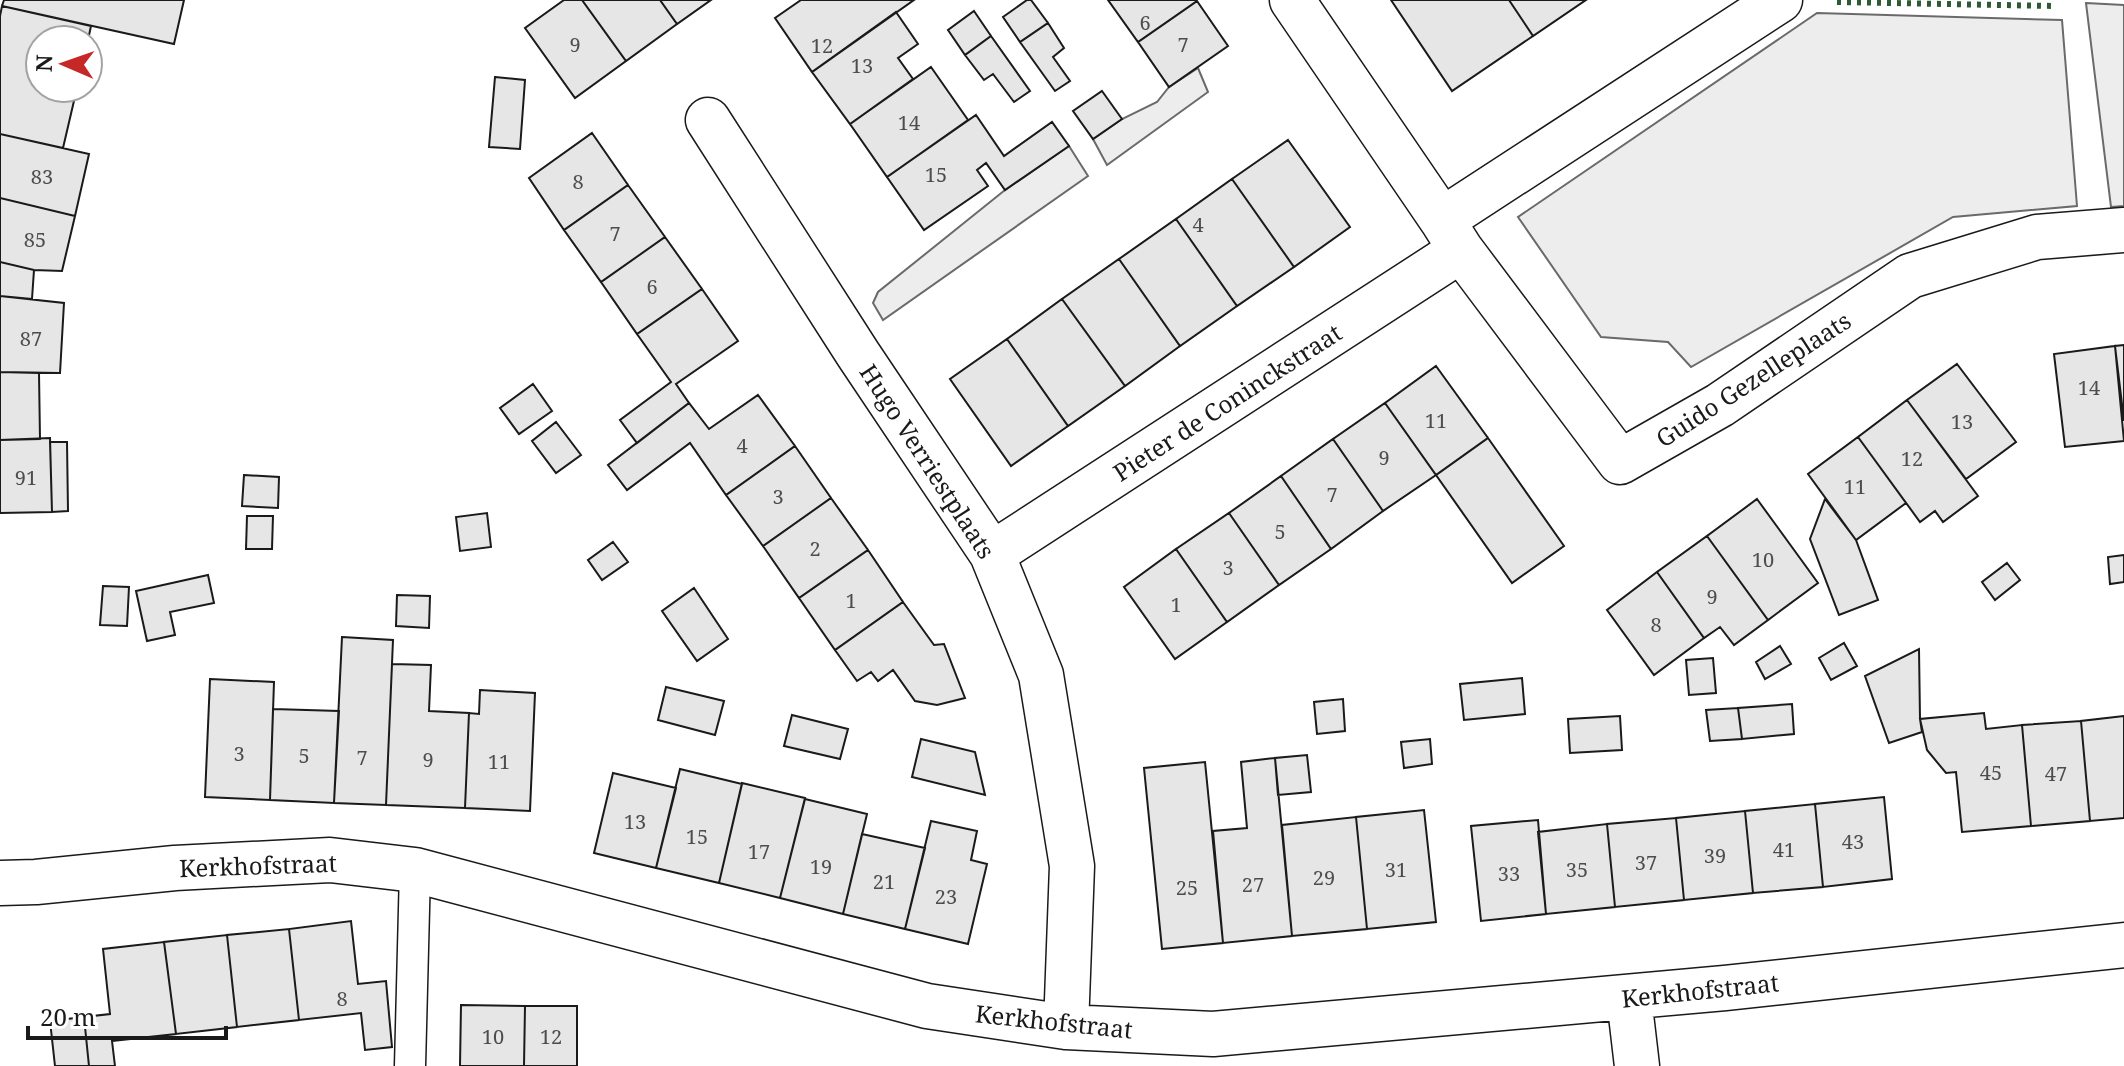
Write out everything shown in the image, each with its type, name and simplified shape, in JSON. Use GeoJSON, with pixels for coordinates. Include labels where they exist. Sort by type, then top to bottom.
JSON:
{"type":"FeatureCollection","features":[{"type":"Feature","properties":{"kind":"street","name":"Guido Gezelleplaats"},"geometry":{"type":"LineString","coordinates":[[1292,0],[1452,235],[1620,462],[1720,405],[1910,276],[2037,237],[2124,230]]}},
{"type":"Feature","properties":{"kind":"street"},"geometry":{"type":"LineString","coordinates":[[1452,235],[1780,0]]}},
{"type":"Feature","properties":{"kind":"street","name":"Hugo Verriestplaats"},"geometry":{"type":"LineString","coordinates":[[708,120],[858,354],[992,554],[1041,675],[1072,866],[1066,1027]]}},
{"type":"Feature","properties":{"kind":"street","name":"Pieter de Coninckstraat"},"geometry":{"type":"LineString","coordinates":[[992,554],[1452,235]]}},
{"type":"Feature","properties":{"kind":"street","name":"Kerkhofstraat"},"geometry":{"type":"LineString","coordinates":[[0,883],[175,868],[330,860],[415,870],[927,1006],[1066,1027],[1213,1034],[1629,998],[2124,945]]}},
{"type":"Feature","properties":{"kind":"street"},"geometry":{"type":"LineString","coordinates":[[1629,998],[1637,1066]]}},
{"type":"Feature","properties":{"kind":"lane"},"geometry":{"type":"LineString","coordinates":[[410,1066],[415,870]]}},
{"type":"Feature","properties":{"kind":"shaded area"},"geometry":{"type":"Polygon","coordinates":[[[2086,3],[2124,5],[2124,206],[2111,207],[2086,3]]]}},
{"type":"Feature","properties":{"kind":"shaded area"},"geometry":{"type":"Polygon","coordinates":[[[1817,13],[2062,20],[2077,206],[1953,217],[1691,367],[1668,342],[1601,337],[1518,217],[1817,13]]]}},
{"type":"Feature","properties":{"kind":"shaded area"},"geometry":{"type":"Polygon","coordinates":[[[1198,68],[1208,92],[1107,165],[1093,139],[1122,119],[1157,102],[1169,87],[1198,68]]]}},
{"type":"Feature","properties":{"kind":"shaded area"},"geometry":{"type":"Polygon","coordinates":[[[1069,146],[1088,176],[883,320],[873,303],[878,292],[1005,190],[1069,146]]]}},
{"type":"Feature","properties":{"kind":"building"},"geometry":{"type":"Polygon","coordinates":[[[4,0],[184,0],[174,44],[104,29],[104,24],[83,24],[2,6],[4,0]]]}},
{"type":"Feature","properties":{"kind":"building"},"geometry":{"type":"Polygon","coordinates":[[[564,0],[582,0],[626,61],[575,98],[525,28],[564,0]]]}},
{"type":"Feature","properties":{"kind":"building"},"geometry":{"type":"Polygon","coordinates":[[[582,0],[660,0],[677,24],[626,61],[582,0]]]}},
{"type":"Feature","properties":{"kind":"building"},"geometry":{"type":"Polygon","coordinates":[[[660,0],[711,0],[677,24],[660,0]]]}},
{"type":"Feature","properties":{"kind":"building"},"geometry":{"type":"Polygon","coordinates":[[[801,0],[914,0],[812,72],[775,18],[801,0]]]}},
{"type":"Feature","properties":{"kind":"building"},"geometry":{"type":"Polygon","coordinates":[[[1031,0],[1048,23],[1020,42],[1003,17],[1031,0]]]}},
{"type":"Feature","properties":{"kind":"building"},"geometry":{"type":"Polygon","coordinates":[[[1108,0],[1196,0],[1197,1],[1138,42],[1108,0]]]}},
{"type":"Feature","properties":{"kind":"building"},"geometry":{"type":"Polygon","coordinates":[[[1391,0],[1509,0],[1533,36],[1452,91],[1391,0]]]}},
{"type":"Feature","properties":{"kind":"building"},"geometry":{"type":"Polygon","coordinates":[[[1509,0],[1586,0],[1533,36],[1509,0]]]}},
{"type":"Feature","properties":{"kind":"building"},"geometry":{"type":"Polygon","coordinates":[[[1197,1],[1228,46],[1169,87],[1138,42],[1197,1]]]}},
{"type":"Feature","properties":{"kind":"building"},"geometry":{"type":"Polygon","coordinates":[[[2,6],[82,24],[24,24],[24,104],[73,104],[63,148],[0,134],[2,6]]]}},
{"type":"Feature","properties":{"kind":"building"},"geometry":{"type":"Polygon","coordinates":[[[974,11],[991,36],[965,55],[948,30],[974,11]]]}},
{"type":"Feature","properties":{"kind":"building"},"geometry":{"type":"Polygon","coordinates":[[[896,12],[918,44],[898,58],[913,79],[850,124],[812,72],[896,12]]]}},
{"type":"Feature","properties":{"kind":"building"},"geometry":{"type":"Polygon","coordinates":[[[1048,23],[1064,48],[1053,57],[1070,81],[1055,91],[1020,42],[1048,23]]]}},
{"type":"Feature","properties":{"kind":"building"},"geometry":{"type":"Polygon","coordinates":[[[991,36],[1030,91],[1014,102],[993,74],[984,80],[965,55],[991,36]]]}},
{"type":"Feature","properties":{"kind":"building"},"geometry":{"type":"Polygon","coordinates":[[[931,67],[968,120],[887,177],[850,124],[931,67]]]}},
{"type":"Feature","properties":{"kind":"building"},"geometry":{"type":"Polygon","coordinates":[[[495,77],[525,80],[520,149],[489,147],[495,77]]]}},
{"type":"Feature","properties":{"kind":"building"},"geometry":{"type":"Polygon","coordinates":[[[1102,91],[1122,119],[1093,139],[1073,111],[1102,91]]]}},
{"type":"Feature","properties":{"kind":"building"},"geometry":{"type":"Polygon","coordinates":[[[976,115],[1004,156],[1052,122],[1069,146],[1005,190],[986,163],[977,170],[988,186],[924,230],[887,177],[976,115]]]}},
{"type":"Feature","properties":{"kind":"building"},"geometry":{"type":"Polygon","coordinates":[[[592,133],[628,185],[564,230],[529,178],[592,133]]]}},
{"type":"Feature","properties":{"kind":"building"},"geometry":{"type":"Polygon","coordinates":[[[0,134],[89,154],[75,216],[0,198],[0,134]]]}},
{"type":"Feature","properties":{"kind":"building"},"geometry":{"type":"Polygon","coordinates":[[[1288,140],[1350,227],[1294,267],[1232,179],[1288,140]]]}},
{"type":"Feature","properties":{"kind":"building"},"geometry":{"type":"Polygon","coordinates":[[[1232,179],[1294,267],[1237,306],[1176,219],[1232,179]]]}},
{"type":"Feature","properties":{"kind":"building"},"geometry":{"type":"Polygon","coordinates":[[[628,185],[665,237],[601,282],[564,230],[628,185]]]}},
{"type":"Feature","properties":{"kind":"building"},"geometry":{"type":"Polygon","coordinates":[[[0,198],[75,216],[62,271],[34,270],[0,262],[0,198]]]}},
{"type":"Feature","properties":{"kind":"building"},"geometry":{"type":"Polygon","coordinates":[[[1176,219],[1237,306],[1180,346],[1119,259],[1176,219]]]}},
{"type":"Feature","properties":{"kind":"building"},"geometry":{"type":"Polygon","coordinates":[[[665,237],[702,289],[637,334],[601,282],[665,237]]]}},
{"type":"Feature","properties":{"kind":"building"},"geometry":{"type":"Polygon","coordinates":[[[1119,259],[1180,346],[1125,386],[1062,299],[1119,259]]]}},
{"type":"Feature","properties":{"kind":"building"},"geometry":{"type":"Polygon","coordinates":[[[0,262],[34,270],[32,299],[0,296],[0,262]]]}},
{"type":"Feature","properties":{"kind":"building"},"geometry":{"type":"Polygon","coordinates":[[[702,289],[738,341],[676,384],[689,403],[637,443],[620,420],[671,382],[637,334],[702,289]]]}},
{"type":"Feature","properties":{"kind":"building"},"geometry":{"type":"Polygon","coordinates":[[[0,296],[64,303],[60,373],[0,372],[0,296]]]}},
{"type":"Feature","properties":{"kind":"building"},"geometry":{"type":"Polygon","coordinates":[[[1062,299],[1125,386],[1068,426],[1007,339],[1062,299]]]}},
{"type":"Feature","properties":{"kind":"building"},"geometry":{"type":"Polygon","coordinates":[[[1007,339],[1068,426],[1011,466],[950,379],[1007,339]]]}},
{"type":"Feature","properties":{"kind":"building"},"geometry":{"type":"Polygon","coordinates":[[[2124,345],[2124,421],[2115,346],[2124,345]]]}},
{"type":"Feature","properties":{"kind":"building"},"geometry":{"type":"Polygon","coordinates":[[[2115,346],[2124,441],[2065,447],[2054,354],[2115,346]]]}},
{"type":"Feature","properties":{"kind":"building"},"geometry":{"type":"Polygon","coordinates":[[[1957,364],[2016,442],[1966,479],[1907,400],[1957,364]]]}},
{"type":"Feature","properties":{"kind":"building"},"geometry":{"type":"Polygon","coordinates":[[[1436,366],[1488,438],[1436,475],[1385,403],[1436,366]]]}},
{"type":"Feature","properties":{"kind":"building"},"geometry":{"type":"Polygon","coordinates":[[[0,372],[39,373],[40,439],[0,440],[0,372]]]}},
{"type":"Feature","properties":{"kind":"building"},"geometry":{"type":"Polygon","coordinates":[[[533,384],[552,411],[519,434],[500,408],[533,384]]]}},
{"type":"Feature","properties":{"kind":"building"},"geometry":{"type":"Polygon","coordinates":[[[758,395],[795,446],[726,495],[690,443],[627,490],[608,465],[689,403],[709,429],[758,395]]]}},
{"type":"Feature","properties":{"kind":"building"},"geometry":{"type":"Polygon","coordinates":[[[1907,400],[1978,496],[1943,522],[1935,511],[1920,522],[1858,437],[1907,400]]]}},
{"type":"Feature","properties":{"kind":"building"},"geometry":{"type":"Polygon","coordinates":[[[1385,403],[1436,475],[1383,511],[1333,439],[1385,403]]]}},
{"type":"Feature","properties":{"kind":"building"},"geometry":{"type":"Polygon","coordinates":[[[556,422],[581,455],[556,473],[532,441],[556,422]]]}},
{"type":"Feature","properties":{"kind":"building"},"geometry":{"type":"Polygon","coordinates":[[[1858,437],[1906,503],[1856,540],[1808,474],[1858,437]]]}},
{"type":"Feature","properties":{"kind":"building"},"geometry":{"type":"Polygon","coordinates":[[[50,438],[52,512],[0,513],[0,440],[50,438]]]}},
{"type":"Feature","properties":{"kind":"building"},"geometry":{"type":"Polygon","coordinates":[[[1488,438],[1564,546],[1512,583],[1436,475],[1488,438]]]}},
{"type":"Feature","properties":{"kind":"building"},"geometry":{"type":"Polygon","coordinates":[[[1333,439],[1383,511],[1331,549],[1281,476],[1333,439]]]}},
{"type":"Feature","properties":{"kind":"building"},"geometry":{"type":"Polygon","coordinates":[[[50,442],[67,442],[68,511],[52,512],[50,442]]]}},
{"type":"Feature","properties":{"kind":"building"},"geometry":{"type":"Polygon","coordinates":[[[795,446],[831,498],[763,546],[726,495],[795,446]]]}},
{"type":"Feature","properties":{"kind":"building"},"geometry":{"type":"Polygon","coordinates":[[[244,475],[279,477],[278,508],[242,506],[244,475]]]}},
{"type":"Feature","properties":{"kind":"building"},"geometry":{"type":"Polygon","coordinates":[[[1281,476],[1331,549],[1279,585],[1229,513],[1281,476]]]}},
{"type":"Feature","properties":{"kind":"building"},"geometry":{"type":"Polygon","coordinates":[[[831,498],[868,550],[799,598],[763,546],[831,498]]]}},
{"type":"Feature","properties":{"kind":"building"},"geometry":{"type":"Polygon","coordinates":[[[1757,499],[1818,583],[1768,620],[1707,536],[1757,499]]]}},
{"type":"Feature","properties":{"kind":"building"},"geometry":{"type":"Polygon","coordinates":[[[1825,499],[1856,540],[1878,600],[1839,615],[1810,539],[1825,499]]]}},
{"type":"Feature","properties":{"kind":"building"},"geometry":{"type":"Polygon","coordinates":[[[487,513],[491,547],[460,551],[456,517],[487,513]]]}},
{"type":"Feature","properties":{"kind":"building"},"geometry":{"type":"Polygon","coordinates":[[[1229,513],[1279,585],[1227,622],[1176,549],[1229,513]]]}},
{"type":"Feature","properties":{"kind":"building"},"geometry":{"type":"Polygon","coordinates":[[[247,516],[273,516],[272,549],[246,549],[247,516]]]}},
{"type":"Feature","properties":{"kind":"building"},"geometry":{"type":"Polygon","coordinates":[[[1707,536],[1768,620],[1734,645],[1720,627],[1704,638],[1657,572],[1707,536]]]}},
{"type":"Feature","properties":{"kind":"building"},"geometry":{"type":"Polygon","coordinates":[[[613,542],[628,562],[602,580],[588,560],[613,542]]]}},
{"type":"Feature","properties":{"kind":"building"},"geometry":{"type":"Polygon","coordinates":[[[1176,549],[1227,622],[1175,659],[1124,587],[1176,549]]]}},
{"type":"Feature","properties":{"kind":"building"},"geometry":{"type":"Polygon","coordinates":[[[868,550],[903,602],[835,650],[799,598],[868,550]]]}},
{"type":"Feature","properties":{"kind":"building"},"geometry":{"type":"Polygon","coordinates":[[[2124,555],[2124,582],[2110,584],[2108,557],[2124,555]]]}},
{"type":"Feature","properties":{"kind":"building"},"geometry":{"type":"Polygon","coordinates":[[[2007,563],[2020,580],[1995,600],[1982,582],[2007,563]]]}},
{"type":"Feature","properties":{"kind":"building"},"geometry":{"type":"Polygon","coordinates":[[[1657,572],[1704,638],[1654,675],[1607,610],[1657,572]]]}},
{"type":"Feature","properties":{"kind":"building"},"geometry":{"type":"Polygon","coordinates":[[[208,575],[214,603],[170,612],[175,635],[147,641],[136,591],[208,575]]]}},
{"type":"Feature","properties":{"kind":"building"},"geometry":{"type":"Polygon","coordinates":[[[103,586],[129,587],[127,626],[100,625],[103,586]]]}},
{"type":"Feature","properties":{"kind":"building"},"geometry":{"type":"Polygon","coordinates":[[[694,588],[728,639],[697,661],[662,611],[694,588]]]}},
{"type":"Feature","properties":{"kind":"building"},"geometry":{"type":"Polygon","coordinates":[[[397,595],[430,596],[429,628],[396,626],[397,595]]]}},
{"type":"Feature","properties":{"kind":"building"},"geometry":{"type":"Polygon","coordinates":[[[903,602],[934,645],[944,644],[965,698],[937,705],[915,701],[893,670],[878,681],[871,672],[857,681],[835,650],[903,602]]]}},
{"type":"Feature","properties":{"kind":"building"},"geometry":{"type":"Polygon","coordinates":[[[342,637],[393,640],[386,805],[334,803],[342,637]]]}},
{"type":"Feature","properties":{"kind":"building"},"geometry":{"type":"Polygon","coordinates":[[[1844,643],[1857,666],[1831,680],[1819,658],[1844,643]]]}},
{"type":"Feature","properties":{"kind":"building"},"geometry":{"type":"Polygon","coordinates":[[[1780,646],[1791,664],[1765,679],[1756,662],[1780,646]]]}},
{"type":"Feature","properties":{"kind":"building"},"geometry":{"type":"Polygon","coordinates":[[[1919,649],[1922,732],[1889,743],[1865,676],[1919,649]]]}},
{"type":"Feature","properties":{"kind":"building"},"geometry":{"type":"Polygon","coordinates":[[[1713,658],[1716,693],[1689,695],[1686,660],[1713,658]]]}},
{"type":"Feature","properties":{"kind":"building"},"geometry":{"type":"Polygon","coordinates":[[[392,664],[431,665],[429,711],[469,713],[465,808],[386,805],[392,664]]]}},
{"type":"Feature","properties":{"kind":"building"},"geometry":{"type":"Polygon","coordinates":[[[1522,678],[1525,714],[1464,720],[1460,684],[1522,678]]]}},
{"type":"Feature","properties":{"kind":"building"},"geometry":{"type":"Polygon","coordinates":[[[210,679],[274,682],[270,800],[205,797],[210,679]]]}},
{"type":"Feature","properties":{"kind":"building"},"geometry":{"type":"Polygon","coordinates":[[[666,687],[724,701],[715,735],[658,720],[666,687]]]}},
{"type":"Feature","properties":{"kind":"building"},"geometry":{"type":"Polygon","coordinates":[[[480,690],[535,693],[530,811],[465,808],[469,713],[479,714],[480,690]]]}},
{"type":"Feature","properties":{"kind":"building"},"geometry":{"type":"Polygon","coordinates":[[[1343,699],[1345,731],[1317,734],[1314,702],[1343,699]]]}},
{"type":"Feature","properties":{"kind":"building"},"geometry":{"type":"Polygon","coordinates":[[[1792,704],[1794,734],[1742,739],[1738,708],[1792,704]]]}},
{"type":"Feature","properties":{"kind":"building"},"geometry":{"type":"Polygon","coordinates":[[[1738,708],[1742,739],[1710,741],[1706,710],[1738,708]]]}},
{"type":"Feature","properties":{"kind":"building"},"geometry":{"type":"Polygon","coordinates":[[[273,709],[339,711],[334,803],[270,800],[273,709]]]}},
{"type":"Feature","properties":{"kind":"building"},"geometry":{"type":"Polygon","coordinates":[[[1984,713],[1986,729],[2022,725],[2031,826],[1962,832],[1956,772],[1946,773],[1927,750],[1920,719],[1984,713]]]}},
{"type":"Feature","properties":{"kind":"building"},"geometry":{"type":"Polygon","coordinates":[[[792,715],[848,729],[840,759],[784,746],[792,715]]]}},
{"type":"Feature","properties":{"kind":"building"},"geometry":{"type":"Polygon","coordinates":[[[1620,716],[1622,750],[1570,753],[1568,719],[1620,716]]]}},
{"type":"Feature","properties":{"kind":"building"},"geometry":{"type":"Polygon","coordinates":[[[2124,716],[2124,818],[2090,821],[2081,721],[2124,716]]]}},
{"type":"Feature","properties":{"kind":"building"},"geometry":{"type":"Polygon","coordinates":[[[2081,721],[2090,821],[2031,826],[2022,725],[2081,721]]]}},
{"type":"Feature","properties":{"kind":"building"},"geometry":{"type":"Polygon","coordinates":[[[921,739],[975,752],[985,795],[912,777],[921,739]]]}},
{"type":"Feature","properties":{"kind":"building"},"geometry":{"type":"Polygon","coordinates":[[[1430,739],[1432,764],[1404,768],[1401,742],[1430,739]]]}},
{"type":"Feature","properties":{"kind":"building"},"geometry":{"type":"Polygon","coordinates":[[[1307,755],[1311,792],[1278,795],[1275,758],[1307,755]]]}},
{"type":"Feature","properties":{"kind":"building"},"geometry":{"type":"Polygon","coordinates":[[[1275,758],[1292,936],[1223,943],[1213,831],[1247,828],[1241,762],[1275,758]]]}},
{"type":"Feature","properties":{"kind":"building"},"geometry":{"type":"Polygon","coordinates":[[[1205,762],[1223,943],[1162,949],[1144,768],[1205,762]]]}},
{"type":"Feature","properties":{"kind":"building"},"geometry":{"type":"Polygon","coordinates":[[[680,769],[742,784],[719,883],[656,868],[680,769]]]}},
{"type":"Feature","properties":{"kind":"building"},"geometry":{"type":"Polygon","coordinates":[[[613,773],[676,788],[656,868],[594,853],[613,773]]]}},
{"type":"Feature","properties":{"kind":"building"},"geometry":{"type":"Polygon","coordinates":[[[742,783],[805,798],[780,898],[719,883],[742,783]]]}},
{"type":"Feature","properties":{"kind":"building"},"geometry":{"type":"Polygon","coordinates":[[[1884,797],[1892,879],[1823,887],[1815,804],[1884,797]]]}},
{"type":"Feature","properties":{"kind":"building"},"geometry":{"type":"Polygon","coordinates":[[[805,799],[867,814],[843,914],[780,898],[805,799]]]}},
{"type":"Feature","properties":{"kind":"building"},"geometry":{"type":"Polygon","coordinates":[[[1815,804],[1823,887],[1753,893],[1745,811],[1815,804]]]}},
{"type":"Feature","properties":{"kind":"building"},"geometry":{"type":"Polygon","coordinates":[[[1424,810],[1436,922],[1367,929],[1356,817],[1424,810]]]}},
{"type":"Feature","properties":{"kind":"building"},"geometry":{"type":"Polygon","coordinates":[[[1745,811],[1753,893],[1684,900],[1676,818],[1745,811]]]}},
{"type":"Feature","properties":{"kind":"building"},"geometry":{"type":"Polygon","coordinates":[[[1356,817],[1367,929],[1292,936],[1282,825],[1356,817]]]}},
{"type":"Feature","properties":{"kind":"building"},"geometry":{"type":"Polygon","coordinates":[[[1676,818],[1684,900],[1615,907],[1607,824],[1676,818]]]}},
{"type":"Feature","properties":{"kind":"building"},"geometry":{"type":"Polygon","coordinates":[[[1538,820],[1546,914],[1481,921],[1471,826],[1538,820]]]}},
{"type":"Feature","properties":{"kind":"building"},"geometry":{"type":"Polygon","coordinates":[[[931,821],[977,831],[971,860],[987,864],[968,944],[905,929],[931,821]]]}},
{"type":"Feature","properties":{"kind":"building"},"geometry":{"type":"Polygon","coordinates":[[[1607,824],[1615,907],[1546,914],[1538,832],[1607,824]]]}},
{"type":"Feature","properties":{"kind":"building"},"geometry":{"type":"Polygon","coordinates":[[[862,834],[925,848],[905,929],[843,914],[862,834]]]}},
{"type":"Feature","properties":{"kind":"building"},"geometry":{"type":"Polygon","coordinates":[[[351,921],[358,984],[386,981],[392,1047],[365,1050],[361,1013],[299,1020],[289,929],[351,921]]]}},
{"type":"Feature","properties":{"kind":"building"},"geometry":{"type":"Polygon","coordinates":[[[289,929],[299,1020],[237,1027],[227,935],[289,929]]]}},
{"type":"Feature","properties":{"kind":"building"},"geometry":{"type":"Polygon","coordinates":[[[227,935],[237,1027],[176,1034],[164,942],[227,935]]]}},
{"type":"Feature","properties":{"kind":"building"},"geometry":{"type":"Polygon","coordinates":[[[164,942],[176,1034],[112,1041],[115,1066],[89,1066],[84,1017],[110,1014],[103,949],[164,942]]]}},
{"type":"Feature","properties":{"kind":"building"},"geometry":{"type":"Polygon","coordinates":[[[461,1005],[525,1006],[524,1066],[460,1066],[461,1005]]]}},
{"type":"Feature","properties":{"kind":"building"},"geometry":{"type":"Polygon","coordinates":[[[525,1006],[577,1006],[577,1066],[524,1066],[525,1006]]]}},
{"type":"Feature","properties":{"kind":"building"},"geometry":{"type":"Polygon","coordinates":[[[84,1017],[89,1066],[55,1066],[50,1021],[84,1017]]]}},
{"type":"Feature","properties":{"kind":"hedge"},"geometry":{"type":"LineString","coordinates":[[1837,2],[2055,6]]}}]}
